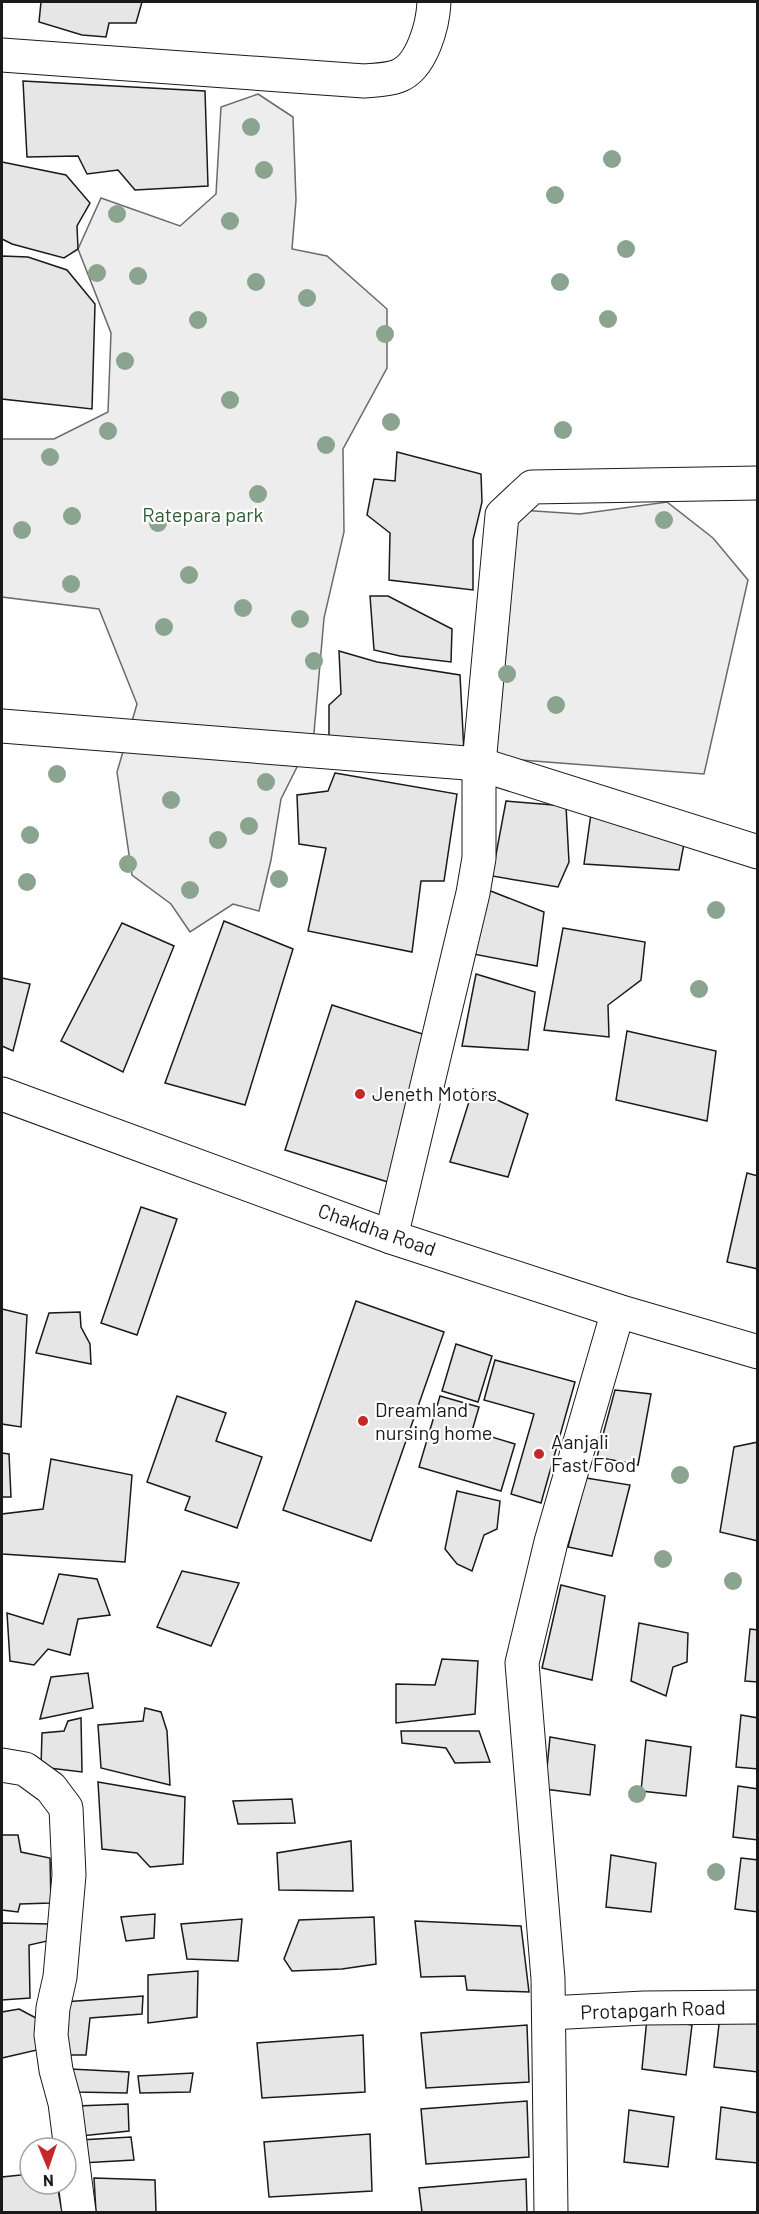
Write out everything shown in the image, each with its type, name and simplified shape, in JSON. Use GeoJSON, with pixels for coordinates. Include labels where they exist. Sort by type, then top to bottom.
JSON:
{"type":"FeatureCollection","features":[{"type":"Feature","properties":{"kind":"street"},"geometry":{"type":"LineString","coordinates":[[2,55],[364,81],[399,76],[414,62],[427,41],[434,2]]}},
{"type":"Feature","properties":{"kind":"street"},"geometry":{"type":"LineString","coordinates":[[391,1237],[473,893],[479,858],[479,764],[502,515],[532,487],[758,483]]}},
{"type":"Feature","properties":{"kind":"street"},"geometry":{"type":"LineString","coordinates":[[2,726],[479,764],[758,852]]}},
{"type":"Feature","properties":{"kind":"street","name":"Chakdha Road"},"geometry":{"type":"LineString","coordinates":[[2,1094],[391,1237],[618,1311],[758,1352]]}},
{"type":"Feature","properties":{"kind":"street"},"geometry":{"type":"LineString","coordinates":[[551,2212],[548,1979],[522,1663],[551,1542],[618,1311]]}},
{"type":"Feature","properties":{"kind":"street"},"geometry":{"type":"LineString","coordinates":[[2,1765],[25,1769],[51,1788],[66,1808],[69,1875],[60,1977],[53,2008],[51,2035],[56,2070],[65,2103],[79,2212]]}},
{"type":"Feature","properties":{"kind":"street","name":"Protapgarh Road"},"geometry":{"type":"LineString","coordinates":[[549,2013],[644,2008],[758,2007]]}},
{"type":"Feature","properties":{"kind":"green space","name":"Ratepara park"},"geometry":{"type":"Polygon","coordinates":[[[258,94],[293,117],[296,200],[292,249],[327,256],[387,309],[387,368],[343,449],[344,532],[324,618],[314,733],[281,799],[271,860],[259,911],[233,904],[190,932],[171,904],[132,875],[117,772],[137,704],[99,609],[2,597],[2,439],[54,439],[108,412],[111,333],[78,249],[101,198],[180,226],[216,194],[221,107],[258,94]]]}},
{"type":"Feature","properties":{"kind":"green space"},"geometry":{"type":"Polygon","coordinates":[[[667,502],[713,538],[748,580],[704,774],[507,759],[480,740],[506,509],[580,514],[667,502]]]}},
{"type":"Feature","properties":{"kind":"building"},"geometry":{"type":"Polygon","coordinates":[[[41,2],[142,2],[136,23],[109,23],[106,37],[82,35],[39,22],[41,2]]]}},
{"type":"Feature","properties":{"kind":"building"},"geometry":{"type":"Polygon","coordinates":[[[23,81],[205,91],[208,186],[135,190],[118,170],[87,174],[78,156],[27,157],[23,81]]]}},
{"type":"Feature","properties":{"kind":"building"},"geometry":{"type":"Polygon","coordinates":[[[2,162],[66,175],[90,203],[77,226],[78,249],[64,258],[12,244],[2,239],[2,162]]]}},
{"type":"Feature","properties":{"kind":"building"},"geometry":{"type":"Polygon","coordinates":[[[2,256],[28,257],[67,270],[95,304],[92,409],[2,399],[2,256]]]}},
{"type":"Feature","properties":{"kind":"building"},"geometry":{"type":"Polygon","coordinates":[[[397,452],[481,474],[482,502],[473,540],[473,590],[389,580],[390,533],[367,515],[374,479],[395,481],[397,452]]]}},
{"type":"Feature","properties":{"kind":"building"},"geometry":{"type":"Polygon","coordinates":[[[370,596],[388,596],[452,629],[451,662],[400,656],[374,650],[370,596]]]}},
{"type":"Feature","properties":{"kind":"building"},"geometry":{"type":"Polygon","coordinates":[[[339,651],[377,662],[460,675],[464,753],[329,743],[329,705],[341,694],[339,651]]]}},
{"type":"Feature","properties":{"kind":"building"},"geometry":{"type":"Polygon","coordinates":[[[335,773],[457,794],[444,881],[421,881],[412,952],[308,931],[326,848],[299,844],[297,795],[328,791],[335,773]]]}},
{"type":"Feature","properties":{"kind":"building"},"geometry":{"type":"Polygon","coordinates":[[[506,801],[566,806],[569,862],[558,887],[492,876],[506,801]]]}},
{"type":"Feature","properties":{"kind":"building"},"geometry":{"type":"Polygon","coordinates":[[[592,806],[688,823],[679,870],[584,864],[592,806]]]}},
{"type":"Feature","properties":{"kind":"building"},"geometry":{"type":"Polygon","coordinates":[[[478,886],[544,912],[537,966],[473,954],[478,886]]]}},
{"type":"Feature","properties":{"kind":"building"},"geometry":{"type":"Polygon","coordinates":[[[224,921],[293,949],[245,1105],[165,1083],[224,921]]]}},
{"type":"Feature","properties":{"kind":"building"},"geometry":{"type":"Polygon","coordinates":[[[122,923],[174,946],[123,1072],[61,1041],[122,923]]]}},
{"type":"Feature","properties":{"kind":"building"},"geometry":{"type":"Polygon","coordinates":[[[563,928],[645,942],[641,980],[608,1005],[609,1037],[544,1030],[563,928]]]}},
{"type":"Feature","properties":{"kind":"building"},"geometry":{"type":"Polygon","coordinates":[[[476,974],[535,992],[528,1050],[462,1046],[476,974]]]}},
{"type":"Feature","properties":{"kind":"building"},"geometry":{"type":"Polygon","coordinates":[[[2,978],[30,984],[13,1051],[2,1046],[2,978]]]}},
{"type":"Feature","properties":{"kind":"building","name":"Jeneth Motors"},"geometry":{"type":"Polygon","coordinates":[[[332,1005],[435,1038],[388,1182],[285,1150],[332,1005]]]}},
{"type":"Feature","properties":{"kind":"building"},"geometry":{"type":"Polygon","coordinates":[[[627,1031],[716,1051],[707,1121],[616,1100],[627,1031]]]}},
{"type":"Feature","properties":{"kind":"building"},"geometry":{"type":"Polygon","coordinates":[[[473,1089],[528,1114],[508,1177],[450,1162],[473,1089]]]}},
{"type":"Feature","properties":{"kind":"building"},"geometry":{"type":"Polygon","coordinates":[[[747,1173],[758,1176],[758,1269],[727,1262],[747,1173]]]}},
{"type":"Feature","properties":{"kind":"building"},"geometry":{"type":"Polygon","coordinates":[[[141,1207],[177,1219],[137,1335],[101,1323],[141,1207]]]}},
{"type":"Feature","properties":{"kind":"building","name":"Dreamland nursing home"},"geometry":{"type":"Polygon","coordinates":[[[356,1301],[444,1332],[371,1541],[283,1510],[356,1301]]]}},
{"type":"Feature","properties":{"kind":"building"},"geometry":{"type":"Polygon","coordinates":[[[2,1309],[27,1315],[21,1427],[2,1424],[2,1309]]]}},
{"type":"Feature","properties":{"kind":"building"},"geometry":{"type":"Polygon","coordinates":[[[80,1312],[81,1327],[90,1344],[91,1364],[36,1353],[49,1313],[80,1312]]]}},
{"type":"Feature","properties":{"kind":"building"},"geometry":{"type":"Polygon","coordinates":[[[456,1344],[492,1356],[478,1402],[442,1391],[456,1344]]]}},
{"type":"Feature","properties":{"kind":"building","name":"Aanjali Fast Food"},"geometry":{"type":"Polygon","coordinates":[[[495,1360],[575,1382],[541,1503],[511,1494],[534,1414],[484,1400],[495,1360]]]}},
{"type":"Feature","properties":{"kind":"building"},"geometry":{"type":"Polygon","coordinates":[[[615,1390],[651,1394],[638,1465],[597,1457],[615,1390]]]}},
{"type":"Feature","properties":{"kind":"building"},"geometry":{"type":"Polygon","coordinates":[[[177,1396],[226,1413],[216,1441],[262,1457],[237,1528],[185,1510],[190,1497],[147,1482],[177,1396]]]}},
{"type":"Feature","properties":{"kind":"building"},"geometry":{"type":"Polygon","coordinates":[[[440,1396],[479,1407],[472,1431],[515,1444],[501,1491],[419,1467],[440,1396]]]}},
{"type":"Feature","properties":{"kind":"building"},"geometry":{"type":"Polygon","coordinates":[[[758,1442],[758,1541],[720,1532],[734,1447],[758,1442]]]}},
{"type":"Feature","properties":{"kind":"building"},"geometry":{"type":"Polygon","coordinates":[[[2,1453],[9,1454],[11,1497],[2,1497],[2,1453]]]}},
{"type":"Feature","properties":{"kind":"building"},"geometry":{"type":"Polygon","coordinates":[[[51,1459],[132,1475],[125,1562],[2,1554],[2,1514],[43,1509],[51,1459]]]}},
{"type":"Feature","properties":{"kind":"building"},"geometry":{"type":"Polygon","coordinates":[[[586,1478],[630,1485],[612,1556],[568,1547],[586,1478]]]}},
{"type":"Feature","properties":{"kind":"building"},"geometry":{"type":"Polygon","coordinates":[[[457,1491],[500,1501],[497,1529],[484,1535],[472,1571],[457,1564],[445,1549],[457,1491]]]}},
{"type":"Feature","properties":{"kind":"building"},"geometry":{"type":"Polygon","coordinates":[[[182,1571],[239,1583],[211,1646],[157,1627],[182,1571]]]}},
{"type":"Feature","properties":{"kind":"building"},"geometry":{"type":"Polygon","coordinates":[[[59,1574],[97,1579],[110,1615],[78,1619],[70,1655],[48,1649],[34,1665],[10,1661],[7,1613],[43,1624],[59,1574]]]}},
{"type":"Feature","properties":{"kind":"building"},"geometry":{"type":"Polygon","coordinates":[[[561,1585],[605,1596],[592,1680],[542,1668],[561,1585]]]}},
{"type":"Feature","properties":{"kind":"building"},"geometry":{"type":"Polygon","coordinates":[[[639,1623],[688,1633],[687,1662],[673,1667],[666,1696],[631,1681],[639,1623]]]}},
{"type":"Feature","properties":{"kind":"building"},"geometry":{"type":"Polygon","coordinates":[[[750,1629],[758,1630],[758,1682],[745,1681],[750,1629]]]}},
{"type":"Feature","properties":{"kind":"building"},"geometry":{"type":"Polygon","coordinates":[[[442,1659],[478,1661],[475,1714],[396,1723],[396,1684],[435,1685],[442,1659]]]}},
{"type":"Feature","properties":{"kind":"building"},"geometry":{"type":"Polygon","coordinates":[[[88,1673],[93,1708],[40,1719],[51,1677],[88,1673]]]}},
{"type":"Feature","properties":{"kind":"building"},"geometry":{"type":"Polygon","coordinates":[[[145,1708],[161,1712],[167,1731],[170,1785],[101,1768],[98,1725],[143,1721],[145,1708]]]}},
{"type":"Feature","properties":{"kind":"building"},"geometry":{"type":"Polygon","coordinates":[[[741,1715],[758,1718],[758,1769],[736,1767],[741,1715]]]}},
{"type":"Feature","properties":{"kind":"building"},"geometry":{"type":"Polygon","coordinates":[[[81,1718],[82,1772],[41,1767],[42,1733],[64,1731],[68,1721],[81,1718]]]}},
{"type":"Feature","properties":{"kind":"building"},"geometry":{"type":"Polygon","coordinates":[[[401,1731],[479,1731],[490,1762],[455,1763],[446,1748],[402,1743],[401,1731]]]}},
{"type":"Feature","properties":{"kind":"building"},"geometry":{"type":"Polygon","coordinates":[[[550,1737],[595,1745],[590,1795],[545,1789],[550,1737]]]}},
{"type":"Feature","properties":{"kind":"building"},"geometry":{"type":"Polygon","coordinates":[[[646,1740],[691,1747],[686,1796],[641,1791],[646,1740]]]}},
{"type":"Feature","properties":{"kind":"building"},"geometry":{"type":"Polygon","coordinates":[[[98,1782],[185,1797],[183,1864],[150,1867],[137,1853],[102,1849],[98,1782]]]}},
{"type":"Feature","properties":{"kind":"building"},"geometry":{"type":"Polygon","coordinates":[[[738,1786],[758,1789],[758,1840],[733,1837],[738,1786]]]}},
{"type":"Feature","properties":{"kind":"building"},"geometry":{"type":"Polygon","coordinates":[[[292,1799],[295,1823],[238,1824],[233,1801],[292,1799]]]}},
{"type":"Feature","properties":{"kind":"building"},"geometry":{"type":"Polygon","coordinates":[[[2,1835],[18,1835],[21,1852],[50,1858],[51,1903],[20,1904],[18,1912],[2,1910],[2,1835]]]}},
{"type":"Feature","properties":{"kind":"building"},"geometry":{"type":"Polygon","coordinates":[[[351,1841],[353,1891],[279,1890],[277,1853],[351,1841]]]}},
{"type":"Feature","properties":{"kind":"building"},"geometry":{"type":"Polygon","coordinates":[[[611,1855],[656,1863],[651,1912],[606,1907],[611,1855]]]}},
{"type":"Feature","properties":{"kind":"building"},"geometry":{"type":"Polygon","coordinates":[[[741,1858],[758,1860],[758,1912],[735,1909],[741,1858]]]}},
{"type":"Feature","properties":{"kind":"building"},"geometry":{"type":"Polygon","coordinates":[[[155,1914],[154,1938],[126,1941],[121,1917],[155,1914]]]}},
{"type":"Feature","properties":{"kind":"building"},"geometry":{"type":"Polygon","coordinates":[[[374,1917],[376,1964],[342,1969],[292,1971],[284,1959],[299,1920],[374,1917]]]}},
{"type":"Feature","properties":{"kind":"building"},"geometry":{"type":"Polygon","coordinates":[[[242,1919],[238,1961],[187,1959],[181,1924],[242,1919]]]}},
{"type":"Feature","properties":{"kind":"building"},"geometry":{"type":"Polygon","coordinates":[[[415,1921],[521,1926],[529,1992],[467,1990],[465,1976],[421,1977],[415,1921]]]}},
{"type":"Feature","properties":{"kind":"building"},"geometry":{"type":"Polygon","coordinates":[[[2,1923],[51,1924],[52,1940],[29,1945],[30,1998],[2,2000],[2,1923]]]}},
{"type":"Feature","properties":{"kind":"building"},"geometry":{"type":"Polygon","coordinates":[[[198,1971],[197,2017],[148,2023],[148,1975],[198,1971]]]}},
{"type":"Feature","properties":{"kind":"building"},"geometry":{"type":"Polygon","coordinates":[[[143,1996],[142,2014],[90,2018],[86,2055],[64,2055],[64,2002],[143,1996]]]}},
{"type":"Feature","properties":{"kind":"building"},"geometry":{"type":"Polygon","coordinates":[[[19,2009],[36,2018],[37,2050],[2,2058],[2,2012],[19,2009]]]}},
{"type":"Feature","properties":{"kind":"building"},"geometry":{"type":"Polygon","coordinates":[[[720,2016],[758,2022],[758,2072],[714,2067],[720,2016]]]}},
{"type":"Feature","properties":{"kind":"building"},"geometry":{"type":"Polygon","coordinates":[[[647,2018],[692,2025],[686,2075],[642,2069],[647,2018]]]}},
{"type":"Feature","properties":{"kind":"building"},"geometry":{"type":"Polygon","coordinates":[[[527,2025],[529,2082],[426,2088],[421,2033],[527,2025]]]}},
{"type":"Feature","properties":{"kind":"building"},"geometry":{"type":"Polygon","coordinates":[[[363,2035],[365,2092],[262,2098],[257,2043],[363,2035]]]}},
{"type":"Feature","properties":{"kind":"building"},"geometry":{"type":"Polygon","coordinates":[[[70,2069],[129,2072],[127,2093],[75,2092],[70,2069]]]}},
{"type":"Feature","properties":{"kind":"building"},"geometry":{"type":"Polygon","coordinates":[[[193,2073],[190,2092],[140,2093],[138,2076],[193,2073]]]}},
{"type":"Feature","properties":{"kind":"building"},"geometry":{"type":"Polygon","coordinates":[[[527,2101],[529,2157],[426,2164],[421,2109],[527,2101]]]}},
{"type":"Feature","properties":{"kind":"building"},"geometry":{"type":"Polygon","coordinates":[[[128,2104],[129,2131],[81,2136],[77,2106],[128,2104]]]}},
{"type":"Feature","properties":{"kind":"building"},"geometry":{"type":"Polygon","coordinates":[[[721,2107],[758,2113],[758,2163],[716,2159],[721,2107]]]}},
{"type":"Feature","properties":{"kind":"building"},"geometry":{"type":"Polygon","coordinates":[[[629,2110],[674,2117],[668,2167],[624,2162],[629,2110]]]}},
{"type":"Feature","properties":{"kind":"building"},"geometry":{"type":"Polygon","coordinates":[[[370,2134],[372,2191],[269,2197],[264,2142],[370,2134]]]}},
{"type":"Feature","properties":{"kind":"building"},"geometry":{"type":"Polygon","coordinates":[[[131,2137],[134,2160],[81,2163],[80,2140],[131,2137]]]}},
{"type":"Feature","properties":{"kind":"building"},"geometry":{"type":"Polygon","coordinates":[[[18,2175],[18,2196],[59,2196],[62,2212],[2,2212],[2,2177],[18,2175]]]}},
{"type":"Feature","properties":{"kind":"building"},"geometry":{"type":"Polygon","coordinates":[[[94,2178],[155,2180],[156,2212],[96,2212],[94,2178]]]}},
{"type":"Feature","properties":{"kind":"building"},"geometry":{"type":"Polygon","coordinates":[[[526,2179],[527,2212],[422,2212],[419,2188],[526,2179]]]}},
{"type":"Feature","properties":{"kind":"place","name":"Jeneth Motors"},"geometry":{"type":"Point","coordinates":[360,1094]}},
{"type":"Feature","properties":{"kind":"place","name":"Dreamland nursing home"},"geometry":{"type":"Point","coordinates":[363,1421]}},
{"type":"Feature","properties":{"kind":"place","name":"Aanjali Fast Food"},"geometry":{"type":"Point","coordinates":[539,1454]}}]}
